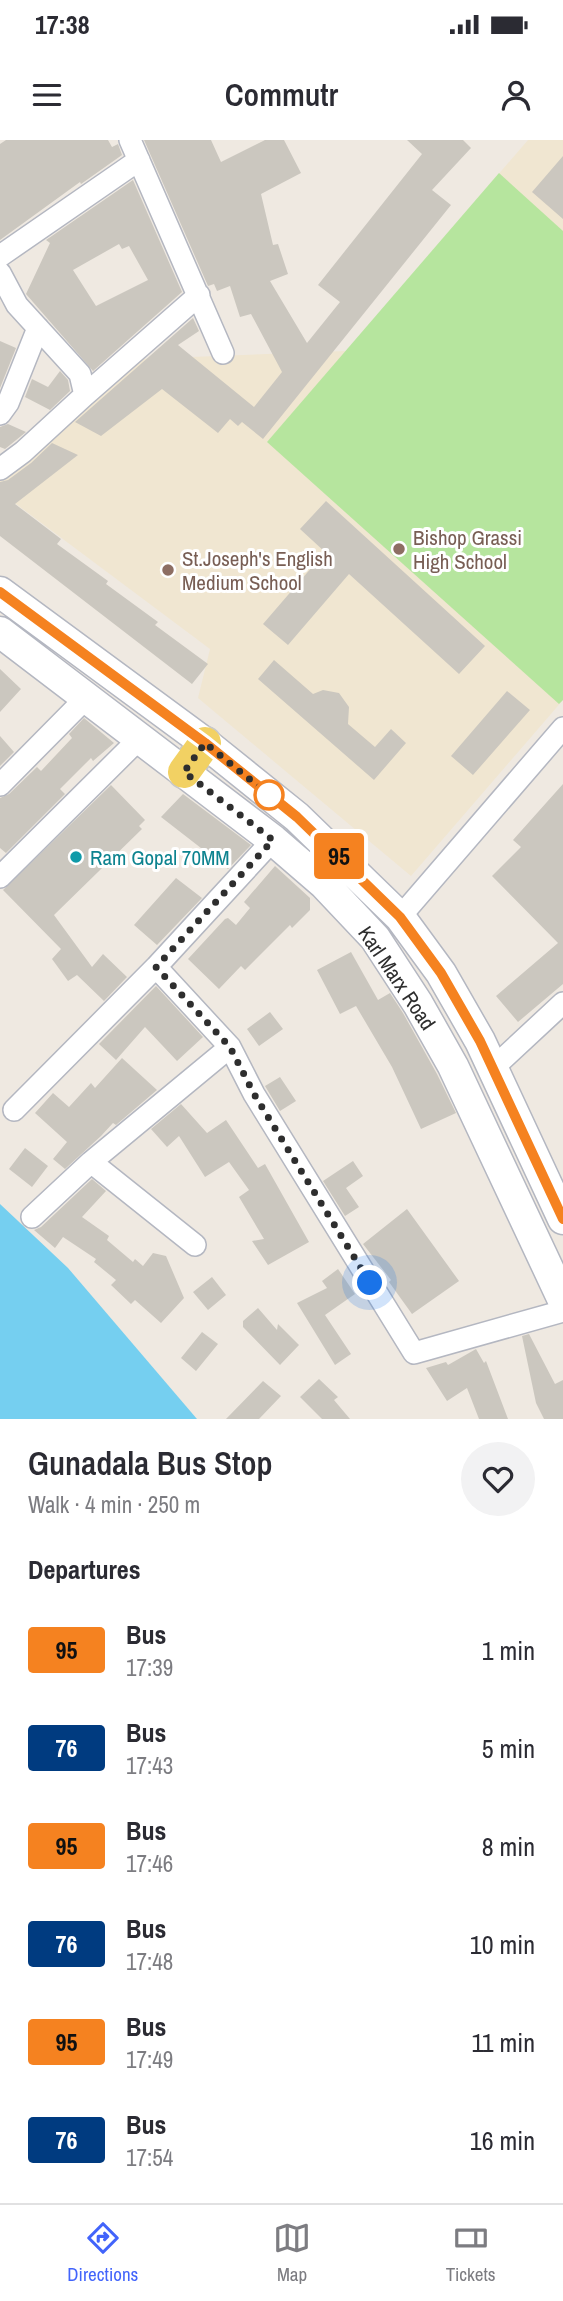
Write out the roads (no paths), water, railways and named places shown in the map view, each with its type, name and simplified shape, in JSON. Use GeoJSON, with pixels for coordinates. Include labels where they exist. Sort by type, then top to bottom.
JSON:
{"type":"FeatureCollection","features":[{"type":"Feature","properties":{"kind":"main road","name":"Karl Marx Road"},"geometry":{"type":"LineString","coordinates":[[0,592],[205,743],[297,817],[400,917],[441,973],[480,1041],[563,1219]]}},
{"type":"Feature","properties":{"kind":"main road","name":"Karl Marx Road"},"geometry":{"type":"LineString","coordinates":[[0,632],[273,840],[324,884],[376,938],[453,1066],[563,1300]]}},
{"type":"Feature","properties":{"kind":"main road"},"geometry":{"type":"LineString","coordinates":[[184,772],[205,743]]}},
{"type":"Feature","properties":{"kind":"street"},"geometry":{"type":"LineString","coordinates":[[130,140],[223,352]]}},
{"type":"Feature","properties":{"kind":"street"},"geometry":{"type":"LineString","coordinates":[[0,256],[139,160]]}},
{"type":"Feature","properties":{"kind":"street"},"geometry":{"type":"LineString","coordinates":[[0,273],[17,305],[80,374],[85,395]]}},
{"type":"Feature","properties":{"kind":"street"},"geometry":{"type":"LineString","coordinates":[[0,470],[199,295]]}},
{"type":"Feature","properties":{"kind":"street"},"geometry":{"type":"LineString","coordinates":[[0,414],[8,403],[38,328]]}},
{"type":"Feature","properties":{"kind":"street"},"geometry":{"type":"LineString","coordinates":[[0,785],[87,697]]}},
{"type":"Feature","properties":{"kind":"street"},"geometry":{"type":"LineString","coordinates":[[400,917],[563,728]]}},
{"type":"Feature","properties":{"kind":"street"},"geometry":{"type":"LineString","coordinates":[[0,877],[141,738]]}},
{"type":"Feature","properties":{"kind":"street"},"geometry":{"type":"LineString","coordinates":[[14,1110],[156,967],[273,840]]}},
{"type":"Feature","properties":{"kind":"street"},"geometry":{"type":"LineString","coordinates":[[156,967],[230,1047],[254,1094],[414,1353],[563,1311]]}},
{"type":"Feature","properties":{"kind":"street"},"geometry":{"type":"LineString","coordinates":[[492,1069],[563,1003]]}},
{"type":"Feature","properties":{"kind":"street"},"geometry":{"type":"LineString","coordinates":[[32,1217],[91,1161],[230,1047]]}},
{"type":"Feature","properties":{"kind":"street"},"geometry":{"type":"LineString","coordinates":[[91,1161],[195,1245]]}},
{"type":"Feature","properties":{"kind":"water"},"geometry":{"type":"Polygon","coordinates":[[[0,1204],[68,1268],[197,1419],[0,1419],[0,1204]]]}},
{"type":"Feature","properties":{"kind":"place","name":"Bishop Grassi High School"},"geometry":{"type":"Point","coordinates":[399,549]}},
{"type":"Feature","properties":{"kind":"place","name":"St.Joseph's English Medium School"},"geometry":{"type":"Point","coordinates":[168,570]}},
{"type":"Feature","properties":{"kind":"place","name":"Ram Gopal 70MM"},"geometry":{"type":"Point","coordinates":[76,857]}}]}
